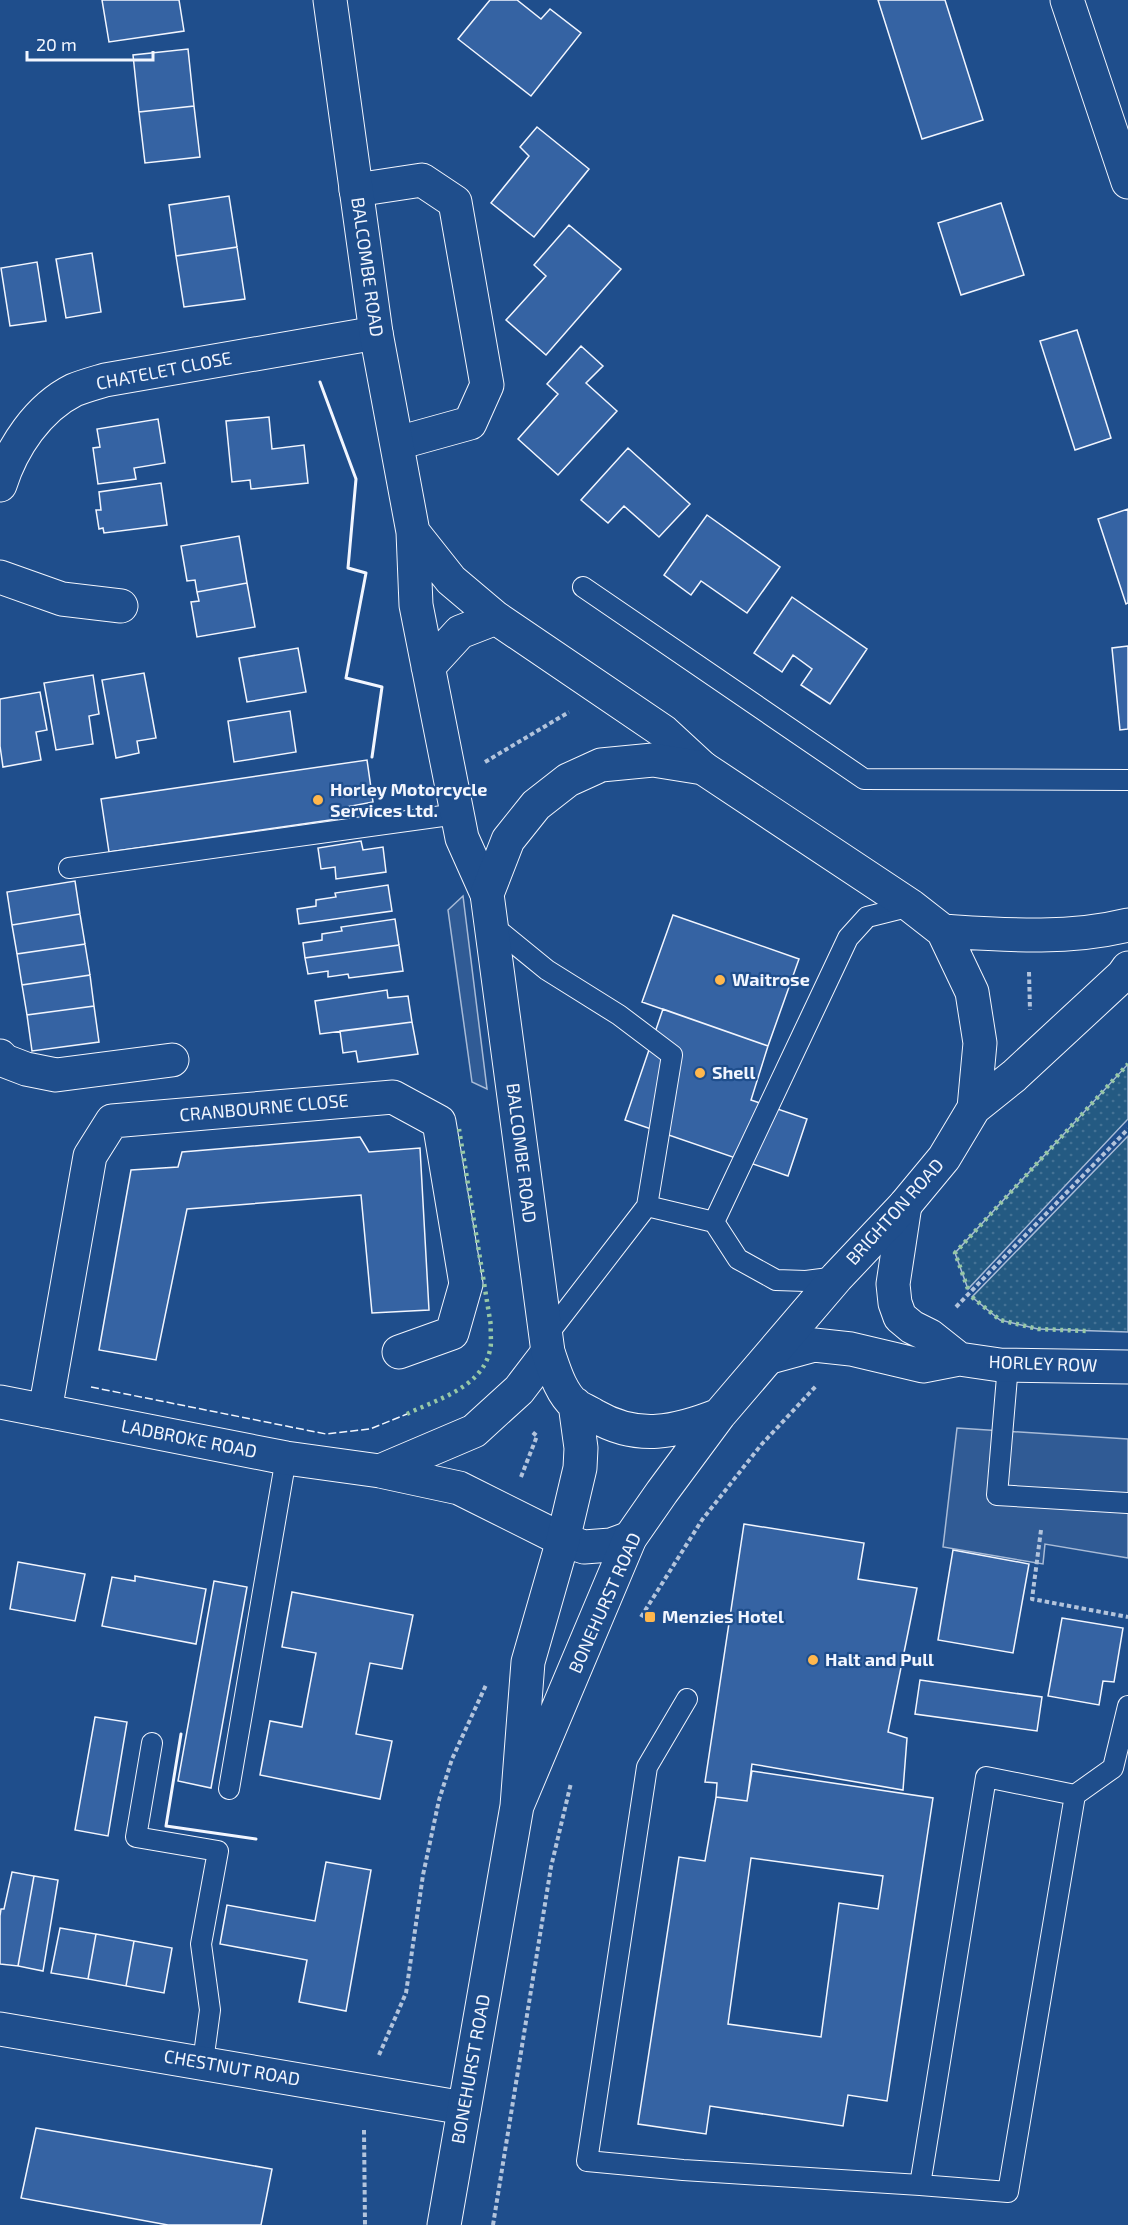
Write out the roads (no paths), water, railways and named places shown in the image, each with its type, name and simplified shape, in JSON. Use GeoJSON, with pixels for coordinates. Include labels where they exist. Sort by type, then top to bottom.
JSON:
{"type":"FeatureCollection","features":[{"type":"Feature","properties":{"kind":"main road","name":"BALCOMBE ROAD"},"geometry":{"type":"LineString","coordinates":[[330,0],[376,333],[413,532],[416,605],[462,838],[490,910],[546,1345],[560,1383],[575,1404]]}},
{"type":"Feature","properties":{"kind":"main road"},"geometry":{"type":"LineString","coordinates":[[1067,0],[1128,182]]}},
{"type":"Feature","properties":{"kind":"main road"},"geometry":{"type":"LineString","coordinates":[[356,190],[422,180],[455,201],[487,385],[471,423],[398,443]]}},
{"type":"Feature","properties":{"kind":"main road","name":"CHATELET CLOSE"},"geometry":{"type":"LineString","coordinates":[[0,485],[7,462],[26,433],[49,407],[75,390],[105,380],[376,333]]}},
{"type":"Feature","properties":{"kind":"main road","name":"BALCOMBE ROAD"},"geometry":{"type":"LineString","coordinates":[[413,532],[451,580],[496,618],[664,732],[703,768],[911,906],[944,931]]}},
{"type":"Feature","properties":{"kind":"main road"},"geometry":{"type":"LineString","coordinates":[[0,577],[62,598],[121,606]]}},
{"type":"Feature","properties":{"kind":"main road"},"geometry":{"type":"LineString","coordinates":[[428,667],[460,632],[496,618]]}},
{"type":"Feature","properties":{"kind":"main road","name":"BALCOMBE ROAD"},"geometry":{"type":"LineString","coordinates":[[490,910],[508,840],[536,805],[568,780],[601,765],[653,760],[703,768]]}},
{"type":"Feature","properties":{"kind":"main road"},"geometry":{"type":"LineString","coordinates":[[974,1108],[980,1043],[972,992],[944,931],[1029,937],[1099,932],[1128,925]]}},
{"type":"Feature","properties":{"kind":"main road","name":"BRIGHTON ROAD"},"geometry":{"type":"LineString","coordinates":[[720,1415],[837,1277],[905,1205],[944,1158],[974,1108],[1014,1076],[1128,968]]}},
{"type":"Feature","properties":{"kind":"main road"},"geometry":{"type":"LineString","coordinates":[[0,1056],[5,1061],[26,1069],[56,1075],[172,1060]]}},
{"type":"Feature","properties":{"kind":"main road","name":"CRANBOURNE CLOSE"},"geometry":{"type":"LineString","coordinates":[[45,1411],[90,1156],[112,1121],[393,1097],[439,1122],[466,1284],[452,1333],[399,1352]]}},
{"type":"Feature","properties":{"kind":"main road"},"geometry":{"type":"LineString","coordinates":[[905,1205],[893,1284],[895,1303],[900,1317],[912,1327],[930,1336],[959,1359]]}},
{"type":"Feature","properties":{"kind":"main road"},"geometry":{"type":"LineString","coordinates":[[380,1471],[474,1431],[519,1390],[546,1345]]}},
{"type":"Feature","properties":{"kind":"main road","name":"HORLEY ROW"},"geometry":{"type":"LineString","coordinates":[[770,1358],[814,1345],[851,1349],[923,1366],[959,1359],[1008,1365],[1128,1367]]}},
{"type":"Feature","properties":{"kind":"main road","name":"LADBROKE ROAD"},"geometry":{"type":"LineString","coordinates":[[0,1402],[286,1458],[380,1471],[459,1488],[563,1540],[584,1547],[611,1545],[630,1538]]}},
{"type":"Feature","properties":{"kind":"main road"},"geometry":{"type":"LineString","coordinates":[[575,1404],[607,1423],[636,1431],[663,1432],[688,1428],[720,1415]]}},
{"type":"Feature","properties":{"kind":"main road","name":"BONEHURST ROAD"},"geometry":{"type":"LineString","coordinates":[[444,2225],[517,1806],[528,1662],[563,1540],[580,1468],[581,1448],[575,1404]]}},
{"type":"Feature","properties":{"kind":"main road","name":"BONEHURST ROAD"},"geometry":{"type":"LineString","coordinates":[[517,1806],[630,1538],[720,1415]]}},
{"type":"Feature","properties":{"kind":"main road","name":"CHESTNUT ROAD"},"geometry":{"type":"LineString","coordinates":[[0,2029],[464,2108]]}},
{"type":"Feature","properties":{"kind":"lane"},"geometry":{"type":"LineString","coordinates":[[583,587],[864,779],[1128,780]]}},
{"type":"Feature","properties":{"kind":"lane"},"geometry":{"type":"LineString","coordinates":[[69,868],[457,814]]}},
{"type":"Feature","properties":{"kind":"lane"},"geometry":{"type":"LineString","coordinates":[[714,1222],[848,938],[867,917],[911,906]]}},
{"type":"Feature","properties":{"kind":"lane"},"geometry":{"type":"LineString","coordinates":[[490,910],[547,970],[619,1015],[672,1055],[647,1206],[583,1286],[546,1345]]}},
{"type":"Feature","properties":{"kind":"lane"},"geometry":{"type":"LineString","coordinates":[[647,1206],[714,1222],[738,1259],[776,1280],[806,1281],[837,1277]]}},
{"type":"Feature","properties":{"kind":"lane"},"geometry":{"type":"LineString","coordinates":[[1008,1365],[997,1495],[1127,1503]]}},
{"type":"Feature","properties":{"kind":"lane"},"geometry":{"type":"LineString","coordinates":[[229,1789],[286,1458]]}},
{"type":"Feature","properties":{"kind":"lane"},"geometry":{"type":"LineString","coordinates":[[687,1699],[646,1767],[587,2161],[1008,2193],[1075,1795],[1113,1768],[1128,1706]]}},
{"type":"Feature","properties":{"kind":"lane"},"geometry":{"type":"LineString","coordinates":[[152,1743],[136,1837],[218,1851],[201,1944],[210,2010],[203,2062]]}},
{"type":"Feature","properties":{"kind":"lane"},"geometry":{"type":"LineString","coordinates":[[920,2185],[986,1777],[1075,1795]]}},
{"type":"Feature","properties":{"kind":"place","name":"Horley Motorcycle Services Ltd."},"geometry":{"type":"Point","coordinates":[318,800]}},
{"type":"Feature","properties":{"kind":"place","name":"Waitrose"},"geometry":{"type":"Point","coordinates":[720,980]}},
{"type":"Feature","properties":{"kind":"place","name":"Shell"},"geometry":{"type":"Point","coordinates":[700,1073]}},
{"type":"Feature","properties":{"kind":"place","name":"Menzies Hotel"},"geometry":{"type":"Point","coordinates":[650,1617]}},
{"type":"Feature","properties":{"kind":"place","name":"Halt and Pull"},"geometry":{"type":"Point","coordinates":[813,1660]}}]}
